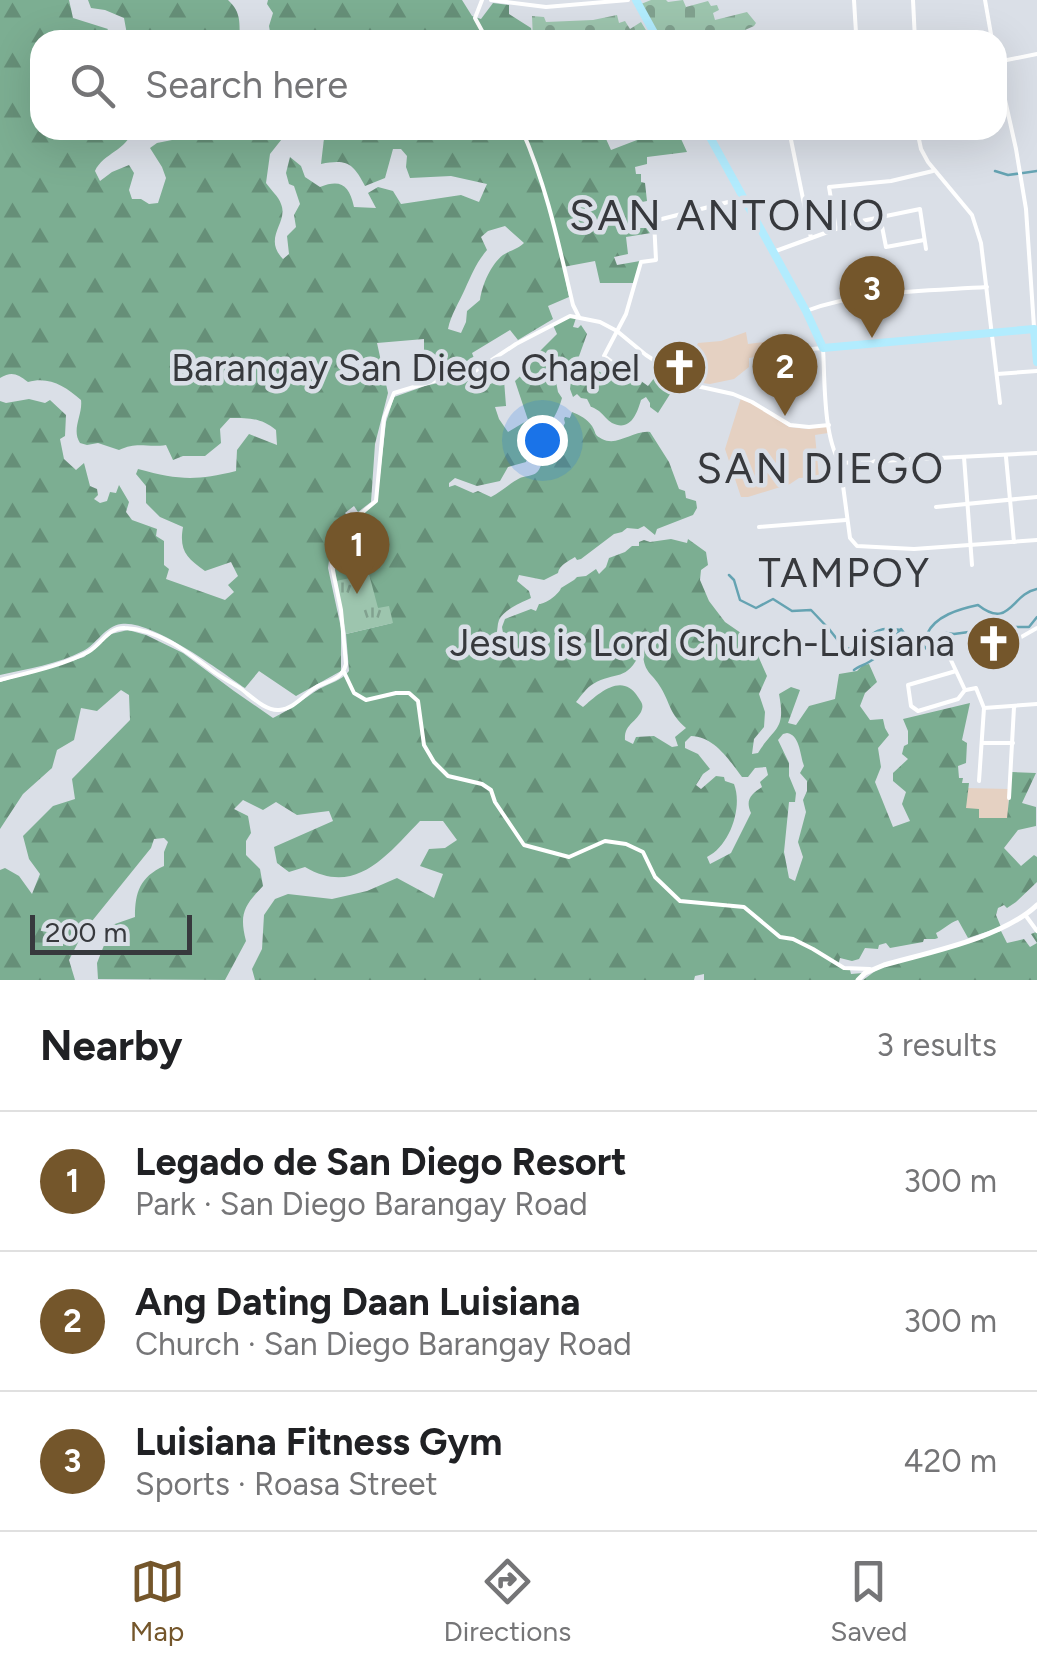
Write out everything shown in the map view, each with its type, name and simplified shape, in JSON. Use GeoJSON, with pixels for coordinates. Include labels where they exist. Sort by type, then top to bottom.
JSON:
{"type":"FeatureCollection","features":[{"type":"Feature","properties":{"kind":"main road"},"geometry":{"type":"LineString","coordinates":[[632,0],[652,30]]}},
{"type":"Feature","properties":{"kind":"main road"},"geometry":{"type":"LineString","coordinates":[[712,140],[823,348],[1036,328],[1037,362]]}},
{"type":"Feature","properties":{"kind":"street"},"geometry":{"type":"LineString","coordinates":[[482,0],[475,18],[482,30]]}},
{"type":"Feature","properties":{"kind":"street"},"geometry":{"type":"LineString","coordinates":[[491,0],[546,8],[632,0]]}},
{"type":"Feature","properties":{"kind":"street"},"geometry":{"type":"LineString","coordinates":[[854,0],[856,30]]}},
{"type":"Feature","properties":{"kind":"street"},"geometry":{"type":"LineString","coordinates":[[913,0],[914,30]]}},
{"type":"Feature","properties":{"kind":"street"},"geometry":{"type":"LineString","coordinates":[[985,0],[990,30]]}},
{"type":"Feature","properties":{"kind":"street"},"geometry":{"type":"LineString","coordinates":[[1007,61],[1037,54]]}},
{"type":"Feature","properties":{"kind":"street"},"geometry":{"type":"LineString","coordinates":[[1007,108],[1026,209],[1036,328]]}},
{"type":"Feature","properties":{"kind":"street"},"geometry":{"type":"LineString","coordinates":[[526,140],[537,164],[579,317]]}},
{"type":"Feature","properties":{"kind":"street"},"geometry":{"type":"LineString","coordinates":[[791,140],[812,238]]}},
{"type":"Feature","properties":{"kind":"street"},"geometry":{"type":"LineString","coordinates":[[919,140],[933,171],[972,216],[981,244],[1000,403]]}},
{"type":"Feature","properties":{"kind":"street"},"geometry":{"type":"LineString","coordinates":[[836,229],[829,187],[891,181],[933,171]]}},
{"type":"Feature","properties":{"kind":"street"},"geometry":{"type":"LineString","coordinates":[[616,364],[604,356],[626,314],[641,262],[656,260],[654,221],[744,198]]}},
{"type":"Feature","properties":{"kind":"street"},"geometry":{"type":"LineString","coordinates":[[773,252],[836,229],[920,208],[926,249]]}},
{"type":"Feature","properties":{"kind":"street"},"geometry":{"type":"LineString","coordinates":[[880,216],[886,247],[925,240]]}},
{"type":"Feature","properties":{"kind":"street"},"geometry":{"type":"LineString","coordinates":[[806,311],[840,300],[986,286]]}},
{"type":"Feature","properties":{"kind":"street"},"geometry":{"type":"LineString","coordinates":[[0,680],[85,654],[113,629],[126,628],[148,632],[186,650],[273,710],[292,706],[314,688],[338,678],[346,664],[332,566],[334,542],[340,531],[376,501],[384,418],[394,393],[469,375],[570,316],[600,322],[618,331],[692,385],[733,394],[790,426],[829,424]]}},
{"type":"Feature","properties":{"kind":"street"},"geometry":{"type":"LineString","coordinates":[[776,352],[823,348],[829,424],[840,463],[850,538],[857,546],[914,550],[1037,540]]}},
{"type":"Feature","properties":{"kind":"street"},"geometry":{"type":"LineString","coordinates":[[997,374],[1037,371]]}},
{"type":"Feature","properties":{"kind":"street"},"geometry":{"type":"LineString","coordinates":[[840,463],[1037,453]]}},
{"type":"Feature","properties":{"kind":"street"},"geometry":{"type":"LineString","coordinates":[[1006,455],[1014,542]]}},
{"type":"Feature","properties":{"kind":"street"},"geometry":{"type":"LineString","coordinates":[[964,457],[972,565]]}},
{"type":"Feature","properties":{"kind":"street"},"geometry":{"type":"LineString","coordinates":[[936,507],[1037,498]]}},
{"type":"Feature","properties":{"kind":"street"},"geometry":{"type":"LineString","coordinates":[[759,527],[846,520]]}},
{"type":"Feature","properties":{"kind":"street"},"geometry":{"type":"LineString","coordinates":[[1008,644],[1037,628]]}},
{"type":"Feature","properties":{"kind":"street"},"geometry":{"type":"LineString","coordinates":[[949,656],[965,690]]}},
{"type":"Feature","properties":{"kind":"street"},"geometry":{"type":"LineString","coordinates":[[956,670],[908,685],[910,706],[918,711],[958,699],[965,690],[976,688],[984,708],[980,781]]}},
{"type":"Feature","properties":{"kind":"street"},"geometry":{"type":"LineString","coordinates":[[344,672],[354,693],[366,700],[410,693],[418,701],[424,745],[434,762],[448,776],[491,790],[524,845],[569,856],[605,842],[626,844],[642,852],[655,877],[680,901],[744,907],[780,937],[803,944],[844,968],[874,969]]}},
{"type":"Feature","properties":{"kind":"street"},"geometry":{"type":"LineString","coordinates":[[984,708],[1037,704]]}},
{"type":"Feature","properties":{"kind":"street"},"geometry":{"type":"LineString","coordinates":[[1009,798],[1014,707]]}},
{"type":"Feature","properties":{"kind":"street"},"geometry":{"type":"LineString","coordinates":[[982,744],[1013,743]]}},
{"type":"Feature","properties":{"kind":"street"},"geometry":{"type":"LineString","coordinates":[[858,980],[874,969],[1006,926],[1037,905]]}},
{"type":"Feature","properties":{"kind":"street"},"geometry":{"type":"LineString","coordinates":[[1026,916],[1037,931]]}},
{"type":"Feature","properties":{"kind":"shaded area"},"geometry":{"type":"Polygon","coordinates":[[[746,332],[748,344],[773,341],[774,354],[749,358],[749,367],[734,379],[710,384],[695,382],[691,347],[746,332]]]}},
{"type":"Feature","properties":{"kind":"shaded area"},"geometry":{"type":"Polygon","coordinates":[[[741,398],[789,427],[828,425],[828,433],[815,435],[819,477],[799,478],[741,497],[725,449],[741,398]]]}},
{"type":"Feature","properties":{"kind":"shaded area"},"geometry":{"type":"Polygon","coordinates":[[[966,788],[1009,789],[1008,818],[978,818],[966,809],[966,788]]]}},
{"type":"Feature","properties":{"kind":"green space"},"geometry":{"type":"Polygon","coordinates":[[[0,0],[69,0],[73,18],[108,29],[30,30],[30,140],[128,140],[95,171],[100,181],[129,165],[134,173],[129,190],[132,199],[158,203],[166,178],[150,148],[157,143],[281,140],[270,154],[266,183],[283,211],[275,244],[283,259],[289,254],[287,236],[296,227],[294,215],[300,204],[286,173],[290,157],[301,166],[305,177],[320,187],[343,186],[354,207],[376,208],[368,193],[378,187],[393,191],[401,204],[461,195],[479,202],[487,184],[451,176],[410,178],[407,156],[401,149],[393,149],[385,178],[365,186],[348,164],[321,164],[324,140],[606,140],[611,150],[637,140],[682,140],[687,152],[647,157],[647,164],[635,167],[645,183],[647,201],[637,203],[639,228],[650,228],[651,233],[626,237],[628,254],[614,257],[617,265],[640,261],[634,283],[600,283],[595,261],[563,267],[569,297],[548,306],[553,319],[518,340],[510,330],[472,353],[477,366],[439,378],[424,354],[424,339],[377,343],[388,393],[375,444],[371,502],[358,512],[354,506],[345,513],[350,518],[333,532],[328,568],[341,628],[341,671],[296,696],[259,671],[245,688],[167,637],[121,624],[88,648],[63,659],[0,675],[0,401],[50,400],[66,415],[65,436],[60,439],[64,459],[76,470],[84,463],[90,486],[97,489],[94,499],[100,503],[107,501],[119,485],[129,502],[126,512],[132,520],[157,529],[156,536],[164,541],[164,565],[169,569],[166,579],[225,600],[234,592],[228,585],[238,576],[231,562],[205,571],[193,562],[183,548],[183,527],[160,517],[146,503],[146,486],[136,474],[138,469],[187,478],[222,474],[236,471],[237,450],[249,434],[277,445],[276,430],[271,426],[255,419],[230,418],[220,429],[221,443],[205,456],[173,460],[166,445],[137,445],[119,450],[98,443],[87,445],[78,438],[81,400],[50,381],[28,382],[11,374],[0,378],[0,0]],[[505,226],[481,237],[487,250],[472,273],[448,329],[461,333],[467,311],[480,300],[495,264],[524,243],[505,226]]]}},
{"type":"Feature","properties":{"kind":"green space"},"geometry":{"type":"Polygon","coordinates":[[[88,0],[228,0],[238,14],[239,30],[126,30],[124,18],[91,8],[88,0]]]}},
{"type":"Feature","properties":{"kind":"green space"},"geometry":{"type":"Polygon","coordinates":[[[268,0],[462,0],[472,16],[481,19],[493,3],[509,5],[509,14],[531,30],[270,30],[273,13],[268,0]]]}},
{"type":"Feature","properties":{"kind":"green space"},"geometry":{"type":"Polygon","coordinates":[[[651,0],[683,0],[686,7],[708,1],[719,10],[713,13],[715,20],[747,12],[756,23],[745,30],[655,30],[641,4],[651,0]]]}},
{"type":"Feature","properties":{"kind":"green space"},"geometry":{"type":"Polygon","coordinates":[[[617,15],[619,23],[625,21],[630,29],[641,22],[646,30],[533,30],[532,16],[544,17],[546,22],[617,15]]]}},
{"type":"Feature","properties":{"kind":"green space"},"geometry":{"type":"Polygon","coordinates":[[[576,318],[573,327],[581,325],[587,334],[578,359],[622,385],[629,377],[648,386],[655,377],[672,391],[658,413],[646,397],[632,420],[618,425],[591,407],[587,399],[577,394],[573,397],[571,381],[565,382],[559,368],[554,371],[562,398],[559,408],[526,462],[508,467],[500,481],[477,486],[455,478],[449,487],[455,485],[491,497],[520,478],[535,474],[544,458],[553,458],[564,419],[570,418],[572,412],[586,419],[597,436],[608,441],[650,432],[669,462],[679,489],[685,491],[686,498],[696,501],[697,508],[693,515],[657,529],[655,535],[644,526],[614,534],[544,580],[519,575],[517,581],[531,598],[501,616],[496,635],[504,639],[505,619],[531,609],[536,611],[539,604],[577,577],[596,569],[599,574],[609,558],[639,546],[639,542],[671,539],[687,543],[688,539],[706,552],[708,565],[701,570],[700,580],[709,601],[725,622],[751,640],[767,676],[759,694],[765,712],[764,727],[754,739],[752,754],[758,753],[778,727],[779,694],[791,687],[800,690],[788,723],[796,725],[809,706],[835,699],[839,674],[869,664],[877,682],[865,693],[860,706],[870,720],[883,719],[889,735],[878,748],[881,767],[875,782],[893,827],[910,821],[902,804],[906,792],[893,781],[893,773],[908,759],[902,754],[908,744],[903,719],[970,703],[962,740],[967,743],[966,763],[958,766],[962,783],[969,783],[966,808],[979,809],[979,818],[1007,818],[1012,772],[1036,773],[1022,803],[1036,807],[1036,826],[1018,830],[1004,848],[1021,866],[1034,855],[1037,857],[1037,882],[1007,908],[998,908],[996,915],[1001,927],[968,938],[958,920],[936,933],[935,939],[890,948],[886,943],[878,949],[865,948],[859,959],[840,958],[838,966],[851,974],[863,973],[857,980],[704,980],[704,974],[694,980],[255,980],[252,969],[262,949],[264,915],[275,899],[288,894],[332,899],[367,891],[397,878],[434,898],[443,874],[420,866],[429,849],[445,848],[457,840],[443,821],[420,821],[383,858],[355,875],[323,875],[305,867],[289,872],[277,863],[274,847],[333,821],[329,811],[297,815],[276,802],[263,810],[243,800],[234,809],[248,816],[251,833],[246,841],[246,855],[260,869],[263,886],[245,911],[246,941],[225,980],[98,979],[97,963],[112,925],[135,917],[140,886],[164,866],[168,842],[164,838],[154,839],[151,848],[84,931],[69,960],[75,980],[0,980],[0,870],[5,868],[19,876],[32,894],[40,874],[29,859],[23,836],[53,806],[75,799],[72,779],[130,720],[129,695],[121,690],[97,711],[81,708],[74,740],[57,750],[52,768],[23,794],[0,829],[0,682],[84,657],[111,634],[128,630],[183,653],[273,718],[339,680],[349,671],[346,634],[392,623],[378,608],[336,581],[335,565],[342,534],[377,501],[386,422],[394,397],[468,376],[470,386],[504,380],[506,406],[495,407],[508,432],[528,420],[515,381],[527,370],[531,357],[557,334],[553,325],[576,318]],[[640,652],[626,672],[593,684],[576,702],[583,707],[618,685],[632,689],[642,706],[626,731],[625,740],[633,744],[636,737],[654,736],[672,747],[678,746],[675,737],[686,728],[673,713],[640,652]],[[783,734],[778,740],[789,763],[796,793],[795,802],[789,802],[784,852],[789,878],[795,881],[803,857],[798,842],[806,812],[803,800],[807,781],[800,773],[804,766],[797,741],[783,734]],[[691,736],[685,748],[698,754],[710,769],[696,785],[701,789],[716,776],[724,777],[734,784],[736,793],[732,825],[722,844],[707,857],[710,864],[731,853],[751,813],[750,798],[768,775],[766,767],[755,768],[748,777],[742,777],[721,750],[707,740],[691,736]]]}},
{"type":"Feature","properties":{"kind":"green space"},"geometry":{"type":"Polygon","coordinates":[[[369,574],[378,608],[389,606],[393,623],[346,634],[336,581],[369,574]]]}},
{"type":"Feature","properties":{"kind":"green space"},"geometry":{"type":"Polygon","coordinates":[[[1001,931],[1007,943],[1024,939],[1030,947],[1037,943],[1037,980],[863,980],[878,969],[1001,931]]]}},
{"type":"Feature","properties":{"kind":"waterway"},"geometry":{"type":"LineString","coordinates":[[995,171],[1008,175],[1037,171]]}},
{"type":"Feature","properties":{"kind":"waterway"},"geometry":{"type":"LineString","coordinates":[[729,575],[740,600],[756,608],[773,599],[792,611],[811,610],[844,648],[857,649],[880,630],[900,630]]}},
{"type":"Feature","properties":{"kind":"waterway"},"geometry":{"type":"LineString","coordinates":[[919,638],[956,611],[978,605],[997,614],[1037,589]]}},
{"type":"Feature","properties":{"kind":"waterway"},"geometry":{"type":"LineString","coordinates":[[854,670],[878,656],[901,629],[909,639],[917,638],[931,654],[946,633],[1029,627],[1037,617]]}},
{"type":"Feature","properties":{"kind":"place","name":"Luisiana Fitness Gym"},"geometry":{"type":"Point","coordinates":[872,338]}},
{"type":"Feature","properties":{"kind":"place","name":"Barangay San Diego Chapel"},"geometry":{"type":"Point","coordinates":[679,368]}},
{"type":"Feature","properties":{"kind":"place","name":"Ang Dating Daan Luisiana"},"geometry":{"type":"Point","coordinates":[785,416]}},
{"type":"Feature","properties":{"kind":"place","name":"Legado de San Diego Resort"},"geometry":{"type":"Point","coordinates":[357,594]}},
{"type":"Feature","properties":{"kind":"place","name":"Jesus is Lord Church-Luisiana"},"geometry":{"type":"Point","coordinates":[994,643]}},
{"type":"Feature","properties":{"kind":"district","name":"SAN ANTONIO"},"geometry":{"type":"Point","coordinates":[728,215]}},
{"type":"Feature","properties":{"kind":"district","name":"SAN DIEGO"},"geometry":{"type":"Point","coordinates":[821,468]}},
{"type":"Feature","properties":{"kind":"district","name":"TAMPOY"},"geometry":{"type":"Point","coordinates":[845,573]}}]}
